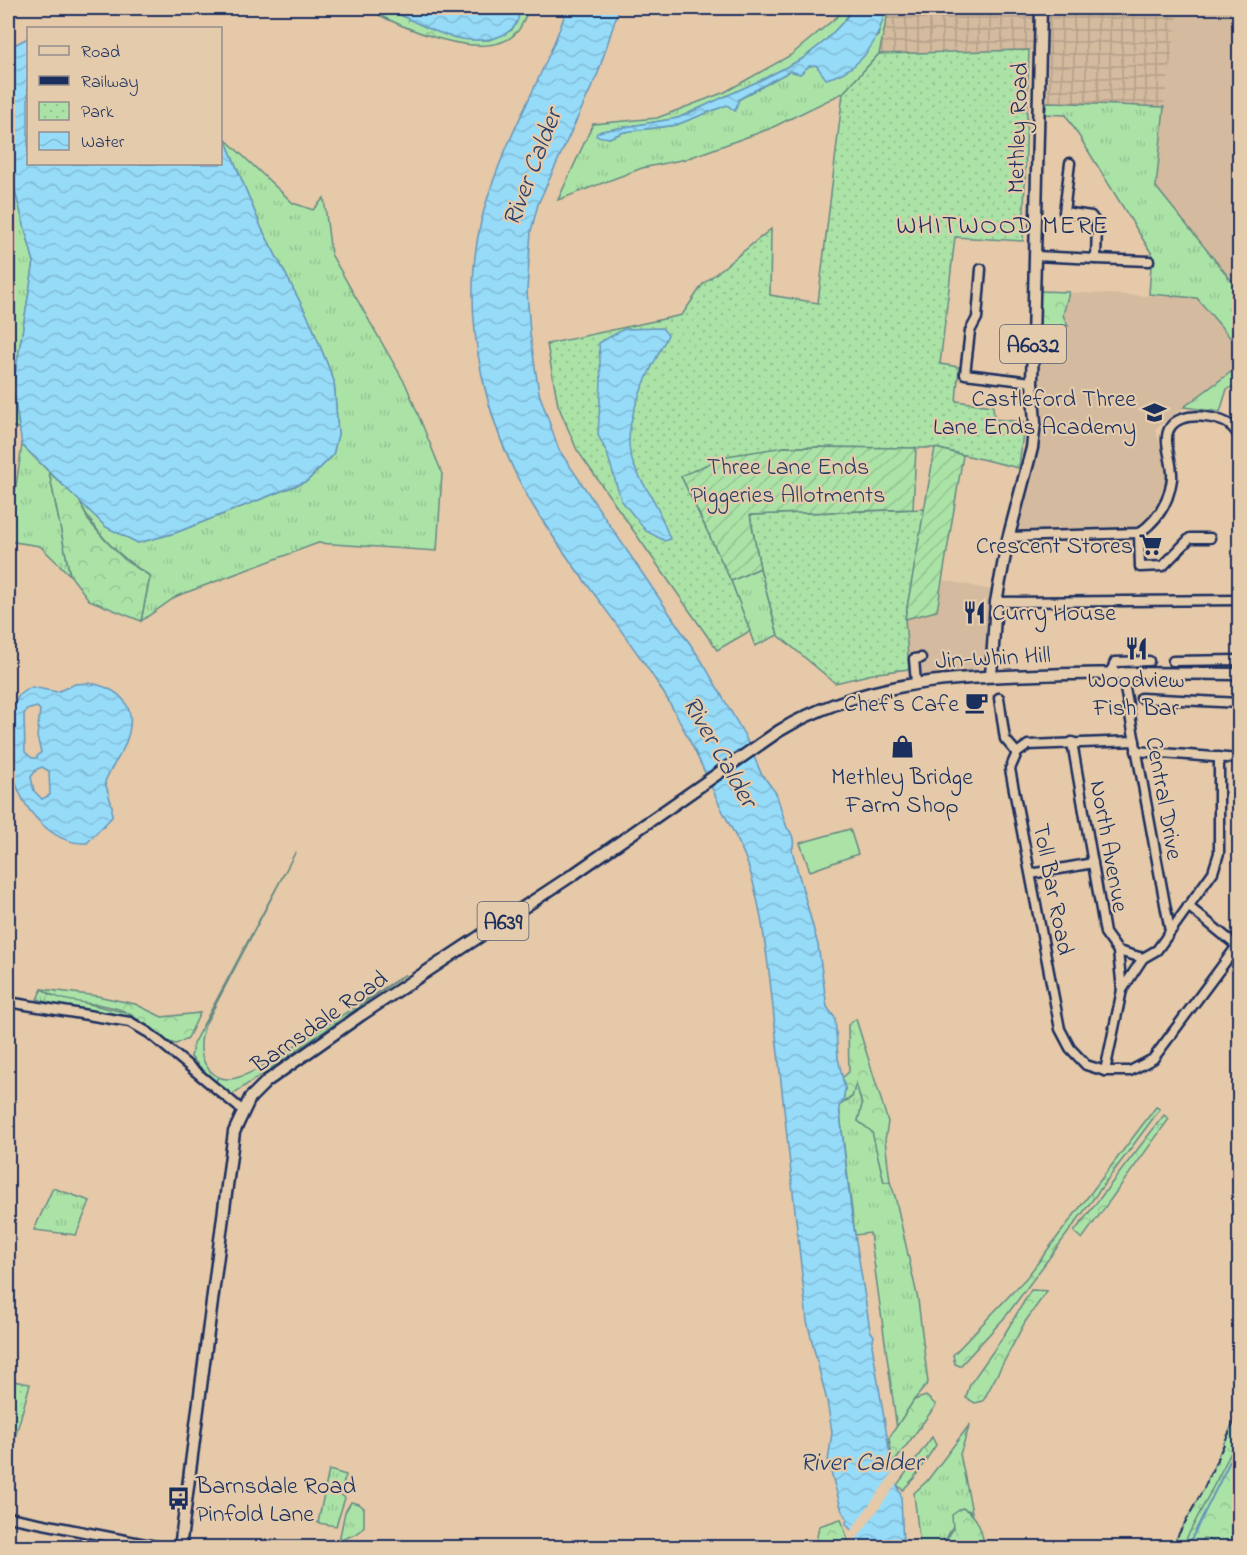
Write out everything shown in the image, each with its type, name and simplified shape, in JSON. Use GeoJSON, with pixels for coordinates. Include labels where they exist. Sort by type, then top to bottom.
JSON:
{"type":"FeatureCollection","features":[{"type":"Feature","properties":{"kind":"main road","name":"Methley Road"},"geometry":{"type":"LineString","coordinates":[[991,676],[996,602],[1009,537],[1032,448],[1035,423],[1032,382],[1041,8]]}},
{"type":"Feature","properties":{"kind":"main road","name":"Jin-Whin Hill"},"geometry":{"type":"LineString","coordinates":[[761,743],[807,715],[844,700],[916,683],[991,676],[1116,672],[1239,674]]}},
{"type":"Feature","properties":{"kind":"main road","name":"Barnsdale Road"},"geometry":{"type":"LineString","coordinates":[[180,1548],[232,1146],[242,1110],[258,1089],[290,1065],[574,874],[761,743]]}},
{"type":"Feature","properties":{"kind":"street"},"geometry":{"type":"LineString","coordinates":[[1070,163],[1064,212],[1090,216],[1097,224],[1096,259]]}},
{"type":"Feature","properties":{"kind":"street"},"geometry":{"type":"LineString","coordinates":[[1035,256],[1149,261]]}},
{"type":"Feature","properties":{"kind":"street"},"geometry":{"type":"LineString","coordinates":[[981,269],[977,318],[970,331],[965,374],[1032,382]]}},
{"type":"Feature","properties":{"kind":"street"},"geometry":{"type":"LineString","coordinates":[[1009,537],[1139,534],[1160,514],[1169,495],[1172,470],[1167,438],[1170,429],[1183,417],[1197,415],[1223,420],[1236,430],[1239,439]]}},
{"type":"Feature","properties":{"kind":"street"},"geometry":{"type":"LineString","coordinates":[[1139,534],[1140,567],[1163,566],[1190,538],[1210,538]]}},
{"type":"Feature","properties":{"kind":"street"},"geometry":{"type":"LineString","coordinates":[[996,602],[1239,600]]}},
{"type":"Feature","properties":{"kind":"street"},"geometry":{"type":"LineString","coordinates":[[916,683],[914,659],[921,658]]}},
{"type":"Feature","properties":{"kind":"street"},"geometry":{"type":"LineString","coordinates":[[1173,661],[1239,660]]}},
{"type":"Feature","properties":{"kind":"street"},"geometry":{"type":"LineString","coordinates":[[1116,672],[1115,662],[1149,661]]}},
{"type":"Feature","properties":{"kind":"street","name":"Central Drive"},"geometry":{"type":"LineString","coordinates":[[1116,672],[1134,741],[1170,931]]}},
{"type":"Feature","properties":{"kind":"street"},"geometry":{"type":"LineString","coordinates":[[999,698],[1005,739],[1017,753],[1028,745],[1134,741]]}},
{"type":"Feature","properties":{"kind":"street"},"geometry":{"type":"LineString","coordinates":[[1141,698],[1239,703]]}},
{"type":"Feature","properties":{"kind":"street","name":"North Avenue"},"geometry":{"type":"LineString","coordinates":[[1072,742],[1105,933],[1118,951]]}},
{"type":"Feature","properties":{"kind":"street"},"geometry":{"type":"LineString","coordinates":[[1136,751],[1239,759]]}},
{"type":"Feature","properties":{"kind":"street","name":"Toll Bar Road"},"geometry":{"type":"LineString","coordinates":[[1017,753],[1010,769],[1060,1029],[1070,1048],[1086,1065],[1106,1071]]}},
{"type":"Feature","properties":{"kind":"street"},"geometry":{"type":"LineString","coordinates":[[1122,990],[1143,958],[1157,950],[1213,873],[1219,853],[1219,757]]}},
{"type":"Feature","properties":{"kind":"street"},"geometry":{"type":"LineString","coordinates":[[1031,874],[1093,863]]}},
{"type":"Feature","properties":{"kind":"street"},"geometry":{"type":"LineString","coordinates":[[1143,958],[1118,951],[1122,990],[1106,1071],[1130,1071],[1153,1059],[1238,944],[1188,906]]}},
{"type":"Feature","properties":{"kind":"street"},"geometry":{"type":"LineString","coordinates":[[8,1002],[130,1022],[149,1033],[242,1110]]}},
{"type":"Feature","properties":{"kind":"street"},"geometry":{"type":"LineString","coordinates":[[8,1517],[166,1548]]}},
{"type":"Feature","properties":{"kind":"shaded area"},"geometry":{"type":"Polygon","coordinates":[[[889,8],[1179,8],[1164,107],[1047,102],[1048,50],[879,54],[889,8]]]}},
{"type":"Feature","properties":{"kind":"shaded area"},"geometry":{"type":"Polygon","coordinates":[[[1179,8],[1239,8],[1239,290],[1156,187],[1164,107],[1179,8]]]}},
{"type":"Feature","properties":{"kind":"shaded area","name":"Castleford Three Lane Ends Academy"},"geometry":{"type":"Polygon","coordinates":[[[1038,291],[1197,298],[1239,348],[1239,366],[1155,429],[1168,469],[1165,490],[1150,519],[1132,531],[1023,534],[1018,531],[1034,469],[1042,425],[1037,354],[1038,291]]]}},
{"type":"Feature","properties":{"kind":"shaded area"},"geometry":{"type":"Polygon","coordinates":[[[944,580],[991,590],[985,665],[972,672],[910,679],[905,619],[937,611],[944,580]]]}},
{"type":"Feature","properties":{"kind":"green space"},"geometry":{"type":"Polygon","coordinates":[[[366,8],[387,8],[442,33],[467,39],[489,40],[512,30],[515,8],[524,8],[527,13],[516,33],[502,42],[484,45],[463,44],[441,39],[399,24],[366,8]]]}},
{"type":"Feature","properties":{"kind":"green space"},"geometry":{"type":"Polygon","coordinates":[[[842,8],[853,8],[825,41],[802,59],[762,80],[678,118],[602,131],[609,138],[624,132],[676,125],[727,105],[735,110],[738,100],[790,71],[800,74],[809,66],[816,65],[821,69],[878,36],[885,8],[889,8],[879,54],[843,93],[769,129],[686,159],[642,168],[558,200],[593,124],[657,118],[725,92],[791,55],[839,15],[842,8]]]}},
{"type":"Feature","properties":{"kind":"green space"},"geometry":{"type":"Polygon","coordinates":[[[1029,50],[1023,241],[955,237],[940,364],[959,367],[956,401],[993,406],[994,419],[1024,422],[1019,468],[935,448],[785,447],[681,476],[731,581],[750,631],[717,650],[577,450],[558,405],[547,344],[682,315],[703,284],[771,229],[770,295],[818,303],[843,93],[879,54],[1029,50]]]}},
{"type":"Feature","properties":{"kind":"green space"},"geometry":{"type":"Polygon","coordinates":[[[1047,102],[1164,107],[1156,187],[1239,290],[1239,348],[1197,298],[1149,294],[1152,254],[1066,115],[1045,114],[1047,102]]]}},
{"type":"Feature","properties":{"kind":"green space"},"geometry":{"type":"Polygon","coordinates":[[[225,139],[293,203],[313,210],[324,198],[331,254],[406,385],[442,473],[437,551],[318,543],[177,596],[141,621],[150,576],[108,543],[92,523],[79,500],[106,527],[138,543],[175,533],[307,481],[333,455],[338,434],[334,381],[310,321],[261,227],[225,139]]]}},
{"type":"Feature","properties":{"kind":"green space"},"geometry":{"type":"Polygon","coordinates":[[[8,165],[34,262],[13,387],[19,428],[8,426],[8,165]]]}},
{"type":"Feature","properties":{"kind":"green space"},"geometry":{"type":"Polygon","coordinates":[[[1038,291],[1069,292],[1063,315],[1068,326],[1062,325],[1049,332],[1038,333],[1038,291]]]}},
{"type":"Feature","properties":{"kind":"green space"},"geometry":{"type":"Polygon","coordinates":[[[1239,366],[1239,384],[1227,389],[1220,412],[1184,407],[1239,366]]]}},
{"type":"Feature","properties":{"kind":"green space"},"geometry":{"type":"Polygon","coordinates":[[[22,445],[49,472],[70,575],[40,546],[8,541],[22,445]]]}},
{"type":"Feature","properties":{"kind":"green space","name":"Three Lane Ends Piggeries Allotments"},"geometry":{"type":"Polygon","coordinates":[[[785,447],[916,448],[913,509],[750,515],[760,568],[731,581],[681,476],[726,456],[785,447]]]}},
{"type":"Feature","properties":{"kind":"green space"},"geometry":{"type":"Polygon","coordinates":[[[935,448],[963,455],[937,611],[905,619],[935,448]]]}},
{"type":"Feature","properties":{"kind":"green space"},"geometry":{"type":"Polygon","coordinates":[[[49,472],[79,500],[88,520],[106,541],[127,562],[150,576],[141,621],[89,600],[70,575],[49,472]]]}},
{"type":"Feature","properties":{"kind":"green space"},"geometry":{"type":"Polygon","coordinates":[[[925,509],[905,619],[909,669],[877,673],[835,683],[778,635],[760,568],[750,515],[925,509]]]}},
{"type":"Feature","properties":{"kind":"green space"},"geometry":{"type":"Polygon","coordinates":[[[760,568],[778,635],[755,646],[731,581],[760,568]]]}},
{"type":"Feature","properties":{"kind":"green space"},"geometry":{"type":"Polygon","coordinates":[[[850,829],[858,854],[810,871],[800,843],[850,829]]]}},
{"type":"Feature","properties":{"kind":"green space"},"geometry":{"type":"Polygon","coordinates":[[[296,851],[205,1025],[201,1040],[202,1054],[207,1067],[218,1077],[215,1083],[191,1057],[193,1044],[296,851]]]}},
{"type":"Feature","properties":{"kind":"green space"},"geometry":{"type":"Polygon","coordinates":[[[406,974],[264,1073],[260,1068],[406,974]]]}},
{"type":"Feature","properties":{"kind":"green space"},"geometry":{"type":"Polygon","coordinates":[[[42,989],[51,995],[127,1013],[141,1023],[122,1016],[67,1008],[37,999],[42,989]]]}},
{"type":"Feature","properties":{"kind":"green space"},"geometry":{"type":"Polygon","coordinates":[[[42,989],[97,996],[135,1004],[162,1017],[200,1013],[188,1038],[176,1044],[163,1039],[128,1013],[107,1006],[63,999],[42,989]]]}},
{"type":"Feature","properties":{"kind":"green space"},"geometry":{"type":"Polygon","coordinates":[[[856,1019],[888,1122],[885,1140],[890,1182],[884,1182],[872,1132],[858,1121],[862,1105],[856,1083],[852,1097],[843,1102],[845,1089],[842,1078],[849,1072],[848,1025],[856,1019]]]}},
{"type":"Feature","properties":{"kind":"green space"},"geometry":{"type":"Polygon","coordinates":[[[260,1068],[264,1073],[231,1095],[215,1083],[218,1077],[234,1078],[260,1068]]]}},
{"type":"Feature","properties":{"kind":"green space"},"geometry":{"type":"Polygon","coordinates":[[[856,1081],[862,1105],[858,1121],[873,1132],[884,1182],[890,1182],[895,1196],[918,1300],[928,1383],[914,1400],[897,1429],[870,1233],[855,1235],[839,1106],[852,1097],[856,1081]]]}},
{"type":"Feature","properties":{"kind":"green space"},"geometry":{"type":"Polygon","coordinates":[[[1156,1107],[1160,1109],[1006,1316],[960,1366],[955,1364],[953,1355],[1027,1277],[1156,1107]]]}},
{"type":"Feature","properties":{"kind":"green space"},"geometry":{"type":"Polygon","coordinates":[[[1164,1115],[1169,1119],[1082,1239],[1074,1232],[1164,1115]]]}},
{"type":"Feature","properties":{"kind":"green space"},"geometry":{"type":"Polygon","coordinates":[[[53,1188],[90,1201],[76,1235],[34,1230],[53,1188]]]}},
{"type":"Feature","properties":{"kind":"green space"},"geometry":{"type":"Polygon","coordinates":[[[1031,1290],[1047,1291],[1025,1322],[983,1401],[975,1403],[966,1398],[970,1384],[1001,1340],[1031,1290]]]}},
{"type":"Feature","properties":{"kind":"green space"},"geometry":{"type":"Polygon","coordinates":[[[8,1380],[30,1384],[8,1463],[8,1380]]]}},
{"type":"Feature","properties":{"kind":"green space"},"geometry":{"type":"Polygon","coordinates":[[[926,1396],[936,1405],[893,1464],[889,1438],[914,1400],[926,1396]]]}},
{"type":"Feature","properties":{"kind":"green space"},"geometry":{"type":"Polygon","coordinates":[[[1239,1409],[1239,1547],[1171,1548],[1204,1488],[1239,1409]]]}},
{"type":"Feature","properties":{"kind":"green space"},"geometry":{"type":"Polygon","coordinates":[[[970,1424],[960,1454],[972,1512],[962,1508],[942,1547],[920,1547],[914,1493],[927,1481],[970,1424]]]}},
{"type":"Feature","properties":{"kind":"green space"},"geometry":{"type":"Polygon","coordinates":[[[932,1437],[936,1445],[903,1490],[897,1485],[932,1437]]]}},
{"type":"Feature","properties":{"kind":"green space"},"geometry":{"type":"Polygon","coordinates":[[[1239,1437],[1239,1534],[1228,1547],[1203,1538],[1198,1547],[1182,1547],[1239,1437]]]}},
{"type":"Feature","properties":{"kind":"green space"},"geometry":{"type":"Polygon","coordinates":[[[329,1470],[346,1475],[340,1494],[345,1498],[336,1526],[318,1523],[329,1470]]]}},
{"type":"Feature","properties":{"kind":"green space"},"geometry":{"type":"Polygon","coordinates":[[[351,1502],[364,1508],[364,1526],[358,1533],[339,1541],[345,1512],[351,1502]]]}},
{"type":"Feature","properties":{"kind":"green space"},"geometry":{"type":"Polygon","coordinates":[[[962,1508],[976,1519],[985,1547],[942,1547],[953,1529],[952,1515],[962,1508]]]}},
{"type":"Feature","properties":{"kind":"green space"},"geometry":{"type":"Polygon","coordinates":[[[841,1519],[850,1547],[815,1548],[819,1526],[841,1519]]]}},
{"type":"Feature","properties":{"kind":"water"},"geometry":{"type":"Polygon","coordinates":[[[387,8],[515,8],[519,16],[517,22],[505,34],[490,39],[475,40],[460,39],[429,29],[387,8]]]}},
{"type":"Feature","properties":{"kind":"water","name":"River Calder"},"geometry":{"type":"Polygon","coordinates":[[[567,8],[619,8],[598,73],[538,204],[531,231],[527,290],[530,334],[539,393],[559,450],[703,663],[745,736],[761,773],[776,793],[787,828],[792,835],[792,850],[818,945],[827,1007],[835,1018],[838,1058],[845,1089],[843,1102],[839,1106],[851,1209],[870,1330],[874,1336],[872,1345],[893,1473],[901,1496],[903,1547],[853,1547],[852,1531],[846,1524],[847,1518],[842,1511],[828,1462],[832,1432],[827,1401],[807,1321],[770,980],[759,907],[748,865],[691,744],[663,692],[631,644],[563,552],[532,504],[502,442],[490,409],[482,374],[473,305],[478,236],[495,177],[557,37],[567,8]]]}},
{"type":"Feature","properties":{"kind":"water"},"geometry":{"type":"Polygon","coordinates":[[[853,8],[885,8],[879,32],[867,52],[849,69],[838,75],[826,79],[816,65],[809,66],[800,74],[790,71],[739,99],[735,111],[727,105],[676,125],[624,132],[609,138],[596,136],[602,131],[678,118],[761,80],[802,59],[825,41],[853,8]]]}},
{"type":"Feature","properties":{"kind":"water"},"geometry":{"type":"Polygon","coordinates":[[[27,38],[27,165],[222,165],[222,136],[225,139],[261,227],[310,321],[334,381],[338,434],[333,455],[307,481],[175,533],[138,543],[106,527],[22,445],[13,387],[34,262],[8,165],[8,48],[27,38]]]}},
{"type":"Feature","properties":{"kind":"water"},"geometry":{"type":"Polygon","coordinates":[[[662,328],[668,335],[653,363],[633,413],[629,446],[634,465],[654,501],[670,539],[665,541],[646,531],[621,500],[607,453],[598,435],[601,381],[599,343],[624,329],[662,328]]]}},
{"type":"Feature","properties":{"kind":"water"},"geometry":{"type":"Polygon","coordinates":[[[90,683],[113,691],[127,705],[130,714],[128,736],[105,782],[112,806],[112,817],[87,843],[65,839],[55,834],[29,810],[15,779],[9,743],[11,718],[21,694],[32,687],[57,692],[75,684],[90,683]],[[37,707],[26,710],[24,715],[25,752],[32,758],[36,758],[41,752],[37,737],[40,710],[37,707]],[[42,767],[37,769],[31,777],[34,791],[42,799],[50,795],[49,771],[42,767]]]}},
{"type":"Feature","properties":{"kind":"pier"},"geometry":{"type":"Polygon","coordinates":[[[896,1468],[898,1482],[850,1548],[849,1533],[896,1468]]]}},
{"type":"Feature","properties":{"kind":"waterway"},"geometry":{"type":"LineString","coordinates":[[1187,1548],[1240,1441]]}},
{"type":"Feature","properties":{"kind":"railway"},"geometry":{"type":"LineString","coordinates":[[1171,1548],[1204,1488],[1240,1409]]}},
{"type":"Feature","properties":{"kind":"place","name":"Castleford Three Lane Ends Academy"},"geometry":{"type":"Point","coordinates":[1154,412]}},
{"type":"Feature","properties":{"kind":"place","name":"Crescent Stores"},"geometry":{"type":"Point","coordinates":[1151,545]}},
{"type":"Feature","properties":{"kind":"place","name":"Curry House"},"geometry":{"type":"Point","coordinates":[974,612]}},
{"type":"Feature","properties":{"kind":"place","name":"Woodview Fish Bar"},"geometry":{"type":"Point","coordinates":[1136,649]}},
{"type":"Feature","properties":{"kind":"place","name":"Chef's Cafe"},"geometry":{"type":"Point","coordinates":[977,703]}},
{"type":"Feature","properties":{"kind":"place","name":"Methley Bridge Farm Shop"},"geometry":{"type":"Point","coordinates":[902,746]}},
{"type":"Feature","properties":{"kind":"place","name":"Barnsdale Road Pinfold Lane"},"geometry":{"type":"Point","coordinates":[178,1499]}},
{"type":"Feature","properties":{"kind":"district","name":"WHITWOOD MERE"},"geometry":{"type":"Point","coordinates":[1003,224]}}]}
